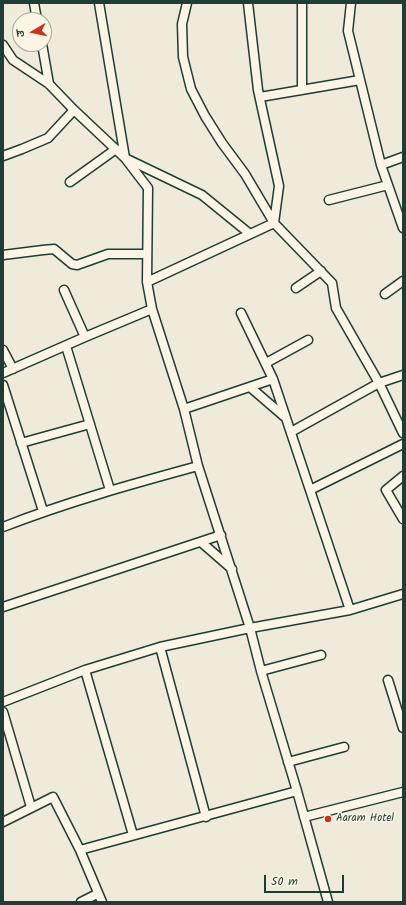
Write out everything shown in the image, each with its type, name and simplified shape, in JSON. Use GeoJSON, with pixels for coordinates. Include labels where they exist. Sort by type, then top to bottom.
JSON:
{"type":"FeatureCollection","features":[{"type":"Feature","properties":{"kind":"street"},"geometry":{"type":"LineString","coordinates":[[99,3],[125,158]]}},
{"type":"Feature","properties":{"kind":"street"},"geometry":{"type":"LineString","coordinates":[[187,3],[182,24],[183,57],[191,90],[205,116],[222,143],[245,174],[274,223],[332,283],[336,308],[379,383],[403,433]]}},
{"type":"Feature","properties":{"kind":"street"},"geometry":{"type":"LineString","coordinates":[[248,3],[260,97],[279,186],[274,223]]}},
{"type":"Feature","properties":{"kind":"street"},"geometry":{"type":"LineString","coordinates":[[302,3],[302,90]]}},
{"type":"Feature","properties":{"kind":"street"},"geometry":{"type":"LineString","coordinates":[[351,3],[348,31],[381,165],[403,228]]}},
{"type":"Feature","properties":{"kind":"street"},"geometry":{"type":"LineString","coordinates":[[3,45],[13,60],[49,84],[74,110],[116,149],[125,158],[148,188],[147,282],[152,309],[184,409],[198,466],[250,628],[328,902]]}},
{"type":"Feature","properties":{"kind":"street"},"geometry":{"type":"LineString","coordinates":[[43,52],[49,84]]}},
{"type":"Feature","properties":{"kind":"street"},"geometry":{"type":"LineString","coordinates":[[260,97],[360,80]]}},
{"type":"Feature","properties":{"kind":"street"},"geometry":{"type":"LineString","coordinates":[[3,156],[48,138],[74,110]]}},
{"type":"Feature","properties":{"kind":"street"},"geometry":{"type":"LineString","coordinates":[[70,182],[116,149]]}},
{"type":"Feature","properties":{"kind":"street"},"geometry":{"type":"LineString","coordinates":[[381,165],[403,157]]}},
{"type":"Feature","properties":{"kind":"street"},"geometry":{"type":"LineString","coordinates":[[125,158],[202,195],[253,232]]}},
{"type":"Feature","properties":{"kind":"street"},"geometry":{"type":"LineString","coordinates":[[329,200],[388,185]]}},
{"type":"Feature","properties":{"kind":"street"},"geometry":{"type":"LineString","coordinates":[[147,282],[274,223]]}},
{"type":"Feature","properties":{"kind":"street"},"geometry":{"type":"LineString","coordinates":[[3,255],[54,249],[72,264],[77,265],[108,254],[147,254]]}},
{"type":"Feature","properties":{"kind":"street"},"geometry":{"type":"LineString","coordinates":[[296,288],[321,271]]}},
{"type":"Feature","properties":{"kind":"street"},"geometry":{"type":"LineString","coordinates":[[385,294],[403,280]]}},
{"type":"Feature","properties":{"kind":"street"},"geometry":{"type":"LineString","coordinates":[[64,290],[85,337]]}},
{"type":"Feature","properties":{"kind":"street"},"geometry":{"type":"LineString","coordinates":[[3,373],[152,309]]}},
{"type":"Feature","properties":{"kind":"street"},"geometry":{"type":"LineString","coordinates":[[241,313],[273,379],[350,610]]}},
{"type":"Feature","properties":{"kind":"street"},"geometry":{"type":"LineString","coordinates":[[266,363],[308,340]]}},
{"type":"Feature","properties":{"kind":"street"},"geometry":{"type":"LineString","coordinates":[[66,346],[110,490]]}},
{"type":"Feature","properties":{"kind":"street"},"geometry":{"type":"LineString","coordinates":[[3,350],[13,369]]}},
{"type":"Feature","properties":{"kind":"street"},"geometry":{"type":"LineString","coordinates":[[291,432],[379,383],[403,375]]}},
{"type":"Feature","properties":{"kind":"street"},"geometry":{"type":"LineString","coordinates":[[184,409],[273,379]]}},
{"type":"Feature","properties":{"kind":"street"},"geometry":{"type":"LineString","coordinates":[[3,385],[43,511]]}},
{"type":"Feature","properties":{"kind":"street"},"geometry":{"type":"LineString","coordinates":[[250,387],[286,418]]}},
{"type":"Feature","properties":{"kind":"street"},"geometry":{"type":"LineString","coordinates":[[22,443],[90,424]]}},
{"type":"Feature","properties":{"kind":"street"},"geometry":{"type":"LineString","coordinates":[[310,490],[403,444]]}},
{"type":"Feature","properties":{"kind":"street"},"geometry":{"type":"LineString","coordinates":[[3,526],[43,511],[110,490],[198,466]]}},
{"type":"Feature","properties":{"kind":"street"},"geometry":{"type":"LineString","coordinates":[[403,476],[386,490],[403,519]]}},
{"type":"Feature","properties":{"kind":"street"},"geometry":{"type":"LineString","coordinates":[[3,607],[221,535]]}},
{"type":"Feature","properties":{"kind":"street"},"geometry":{"type":"LineString","coordinates":[[201,542],[232,569]]}},
{"type":"Feature","properties":{"kind":"street"},"geometry":{"type":"LineString","coordinates":[[3,702],[85,670],[160,647],[250,628],[350,610],[403,594]]}},
{"type":"Feature","properties":{"kind":"street"},"geometry":{"type":"LineString","coordinates":[[160,647],[206,817]]}},
{"type":"Feature","properties":{"kind":"street"},"geometry":{"type":"LineString","coordinates":[[261,671],[321,655]]}},
{"type":"Feature","properties":{"kind":"street"},"geometry":{"type":"LineString","coordinates":[[85,670],[133,835]]}},
{"type":"Feature","properties":{"kind":"street"},"geometry":{"type":"LineString","coordinates":[[388,680],[403,728]]}},
{"type":"Feature","properties":{"kind":"street"},"geometry":{"type":"LineString","coordinates":[[3,712],[30,807]]}},
{"type":"Feature","properties":{"kind":"street"},"geometry":{"type":"LineString","coordinates":[[288,762],[344,747]]}},
{"type":"Feature","properties":{"kind":"street"},"geometry":{"type":"LineString","coordinates":[[80,850],[206,817],[297,791]]}},
{"type":"Feature","properties":{"kind":"street"},"geometry":{"type":"LineString","coordinates":[[304,817],[403,792]]}},
{"type":"Feature","properties":{"kind":"street"},"geometry":{"type":"LineString","coordinates":[[3,822],[30,807],[53,797],[80,850],[100,898],[81,902]]}},
{"type":"Feature","properties":{"kind":"place","name":"Aaram Hotel"},"geometry":{"type":"Point","coordinates":[328,819]}}]}
